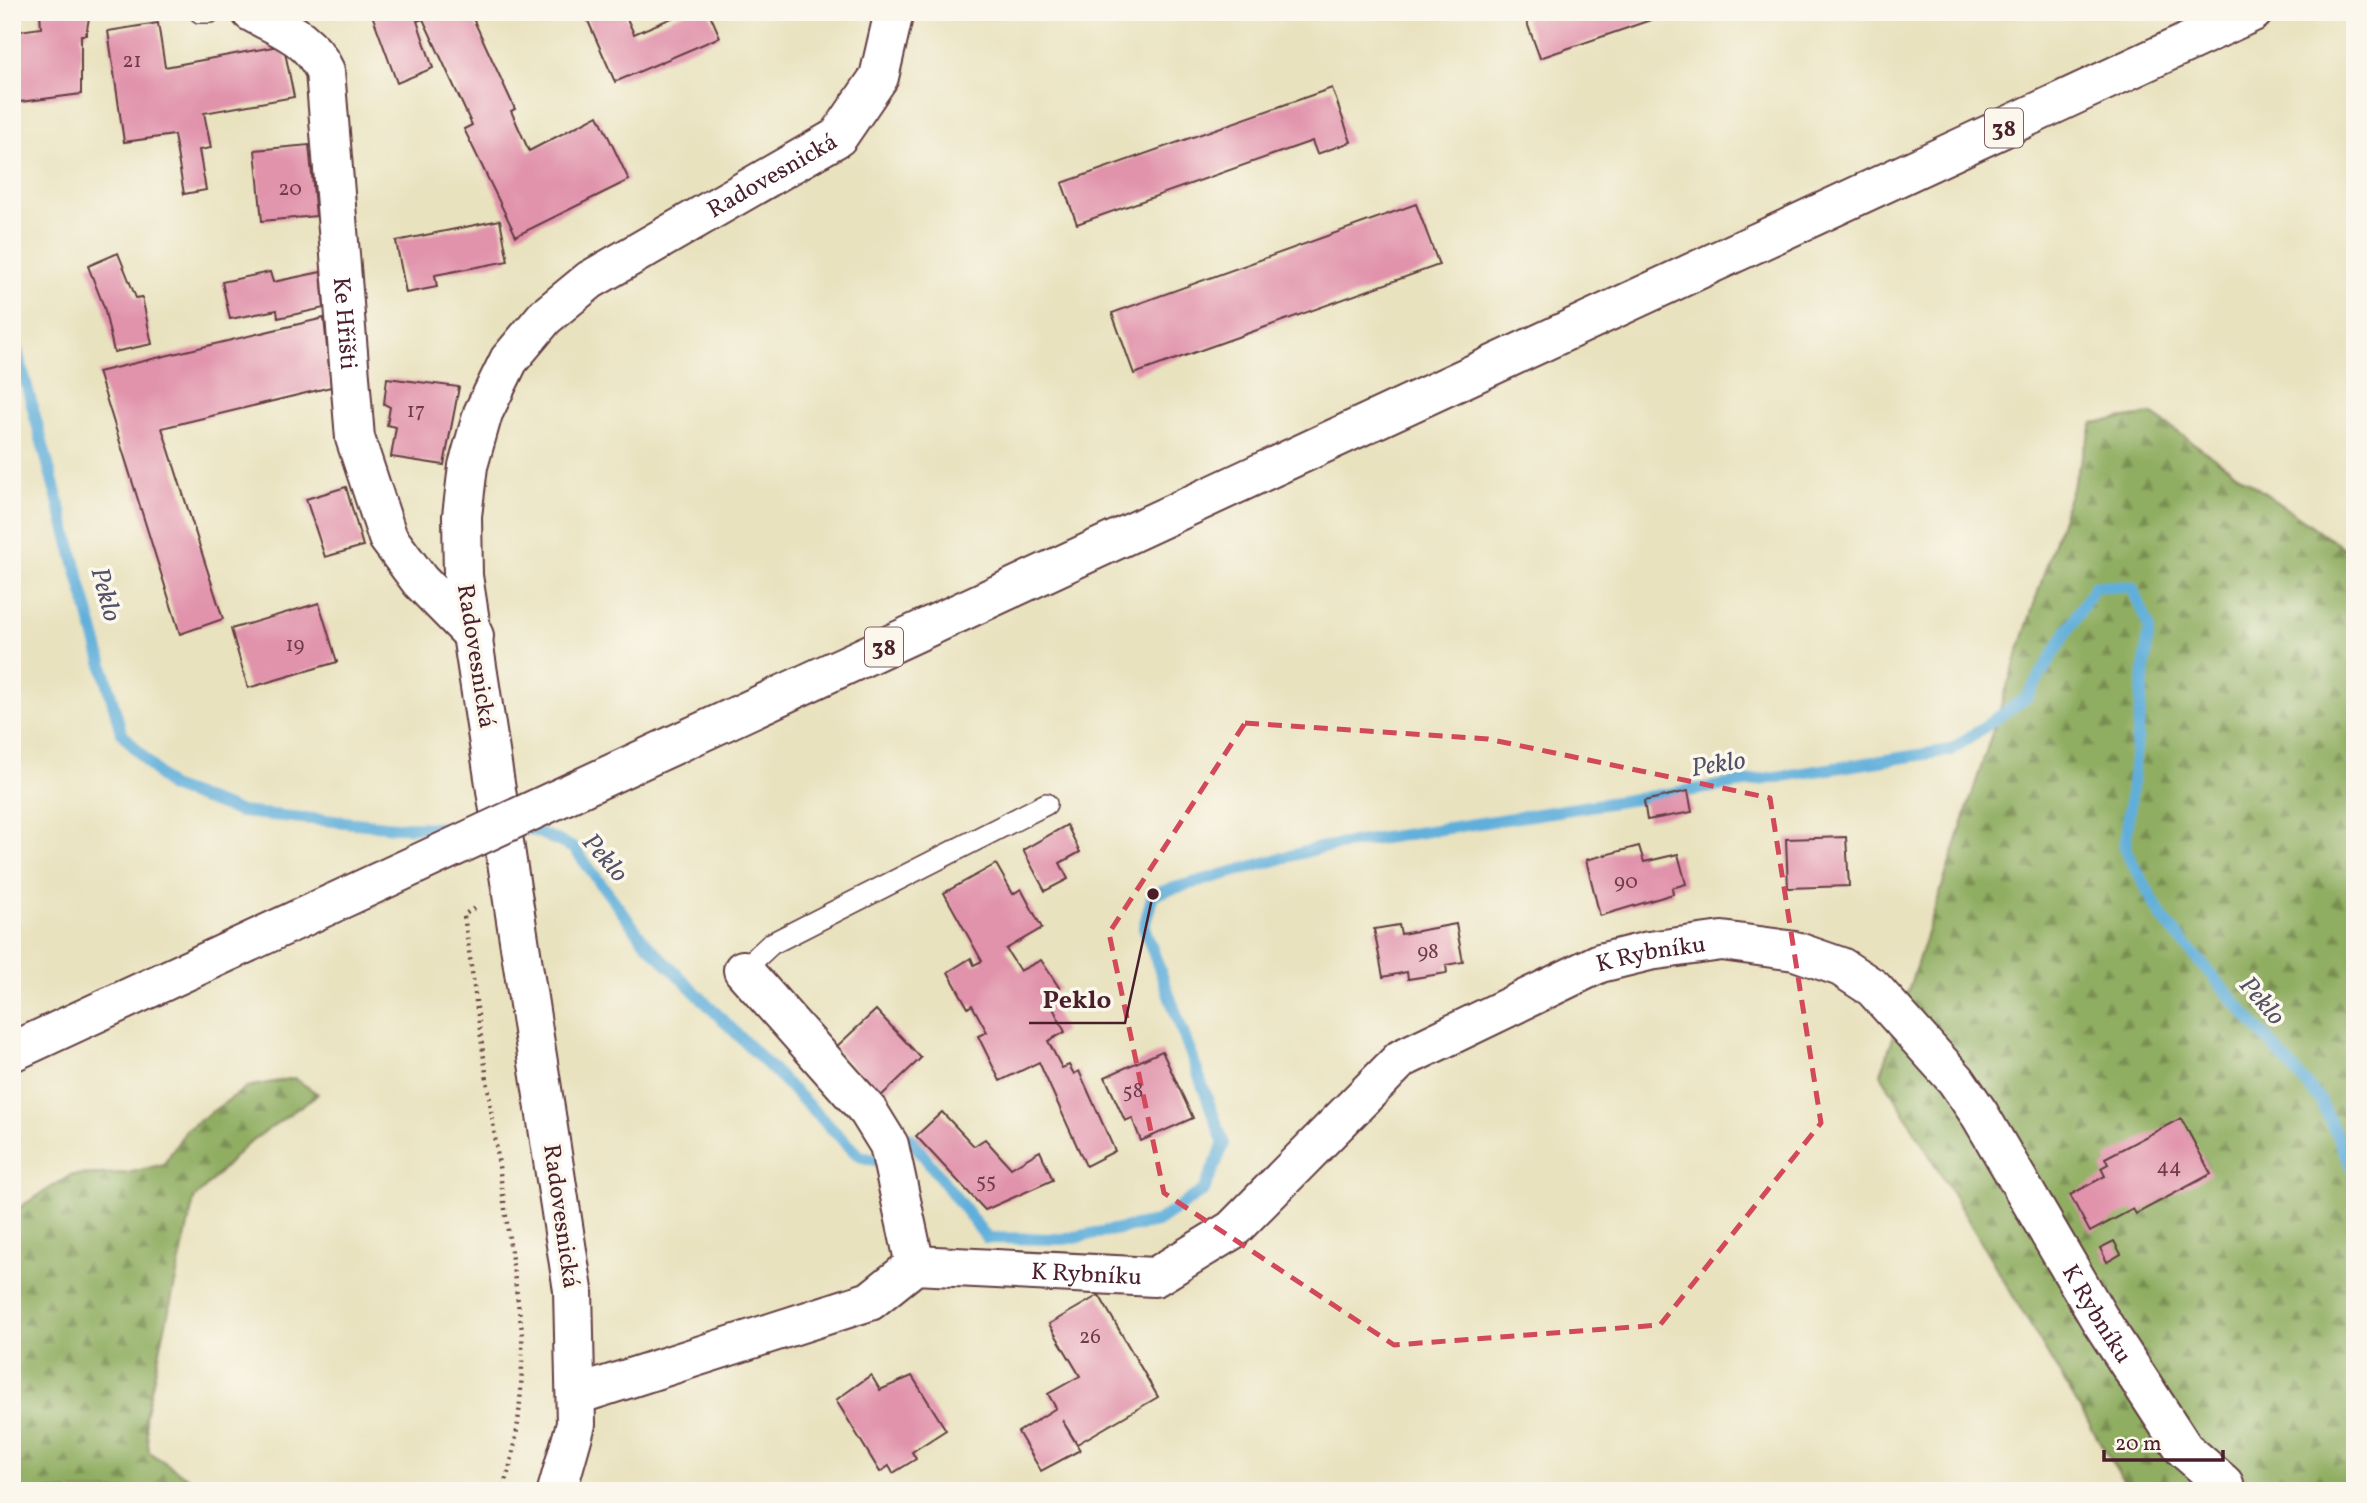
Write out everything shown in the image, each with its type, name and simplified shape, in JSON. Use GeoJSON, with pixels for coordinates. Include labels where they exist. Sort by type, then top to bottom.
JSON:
{"type":"FeatureCollection","features":[{"type":"Feature","properties":{"kind":"street","name":"Ke Hřišti"},"geometry":{"type":"LineString","coordinates":[[251,12],[295,35],[316,52],[325,71],[355,438],[388,538],[420,581],[474,636]]}},
{"type":"Feature","properties":{"kind":"street","name":"Radovesnická"},"geometry":{"type":"LineString","coordinates":[[557,1491],[576,1424],[573,1290],[510,865],[463,576],[462,516],[468,466],[483,414],[509,360],[545,317],[590,280],[838,137],[878,78],[894,12]]}},
{"type":"Feature","properties":{"kind":"street","name":"38"},"geometry":{"type":"LineString","coordinates":[[12,1052],[2253,12]]}},
{"type":"Feature","properties":{"kind":"street","name":"K Rybníku"},"geometry":{"type":"LineString","coordinates":[[915,1265],[1155,1278],[1232,1230],[1401,1059],[1600,963],[1649,951],[1722,941],[1795,951],[1841,967],[1873,988],[1956,1080],[1980,1115],[2099,1318],[2184,1449],[2224,1483]]}},
{"type":"Feature","properties":{"kind":"street"},"geometry":{"type":"LineString","coordinates":[[577,1395],[870,1301],[915,1265],[892,1154],[867,1111],[743,970]]}},
{"type":"Feature","properties":{"kind":"lane"},"geometry":{"type":"LineString","coordinates":[[200,12],[210,12]]}},
{"type":"Feature","properties":{"kind":"lane"},"geometry":{"type":"LineString","coordinates":[[743,970],[771,944],[1046,804]]}},
{"type":"Feature","properties":{"kind":"path"},"geometry":{"type":"LineString","coordinates":[[500,1491],[517,1417],[523,1375],[522,1331],[464,915],[510,865]]}},
{"type":"Feature","properties":{"kind":"highlighted area"},"geometry":{"type":"Polygon","coordinates":[[[1245,723],[1488,739],[1770,798],[1821,1123],[1660,1325],[1394,1345],[1164,1193],[1109,933],[1245,723]]]}},
{"type":"Feature","properties":{"kind":"green space"},"geometry":{"type":"Polygon","coordinates":[[[2152,414],[2355,556],[2355,1491],[2129,1491],[1881,1074],[2093,423],[2152,414]]]}},
{"type":"Feature","properties":{"kind":"green space"},"geometry":{"type":"Polygon","coordinates":[[[294,1078],[318,1094],[246,1145],[194,1199],[145,1417],[149,1452],[208,1491],[12,1491],[12,1212],[71,1175],[128,1173],[164,1164],[186,1130],[247,1087],[294,1078]]]}},
{"type":"Feature","properties":{"kind":"building"},"geometry":{"type":"Polygon","coordinates":[[[40,12],[90,12],[86,35],[81,35],[81,94],[12,103],[12,32],[41,28],[40,12]]]}},
{"type":"Feature","properties":{"kind":"building"},"geometry":{"type":"Polygon","coordinates":[[[371,12],[470,12],[515,109],[511,111],[529,151],[598,115],[629,180],[516,236],[464,129],[472,125],[423,19],[417,21],[433,68],[397,83],[371,12]]]}},
{"type":"Feature","properties":{"kind":"building"},"geometry":{"type":"Polygon","coordinates":[[[584,12],[624,12],[634,34],[686,12],[709,12],[720,37],[615,82],[584,12]]]}},
{"type":"Feature","properties":{"kind":"building"},"geometry":{"type":"Polygon","coordinates":[[[1523,12],[1671,12],[1671,13],[1540,58],[1523,12]]]}},
{"type":"Feature","properties":{"kind":"building"},"geometry":{"type":"Polygon","coordinates":[[[158,23],[165,67],[278,46],[285,52],[294,97],[204,113],[211,148],[199,150],[206,190],[184,194],[174,135],[124,142],[108,31],[158,23]]]}},
{"type":"Feature","properties":{"kind":"building"},"geometry":{"type":"Polygon","coordinates":[[[1332,88],[1351,142],[1317,154],[1312,141],[1077,224],[1062,183],[1332,88]]]}},
{"type":"Feature","properties":{"kind":"building"},"geometry":{"type":"Polygon","coordinates":[[[309,145],[316,216],[262,221],[255,150],[309,145]]]}},
{"type":"Feature","properties":{"kind":"building"},"geometry":{"type":"Polygon","coordinates":[[[1416,204],[1439,265],[1134,374],[1112,313],[1416,204]]]}},
{"type":"Feature","properties":{"kind":"building"},"geometry":{"type":"Polygon","coordinates":[[[500,220],[508,261],[435,275],[437,287],[406,293],[396,241],[500,220]]]}},
{"type":"Feature","properties":{"kind":"building"},"geometry":{"type":"Polygon","coordinates":[[[118,253],[136,298],[142,297],[152,344],[114,352],[104,307],[88,266],[118,253]]]}},
{"type":"Feature","properties":{"kind":"building"},"geometry":{"type":"Polygon","coordinates":[[[270,272],[273,282],[321,272],[324,308],[278,318],[277,310],[230,319],[222,282],[270,272]]]}},
{"type":"Feature","properties":{"kind":"building"},"geometry":{"type":"Polygon","coordinates":[[[324,318],[331,387],[162,428],[223,619],[180,634],[98,372],[324,318]]]}},
{"type":"Feature","properties":{"kind":"building"},"geometry":{"type":"Polygon","coordinates":[[[387,378],[459,387],[444,465],[391,457],[396,427],[387,425],[390,407],[384,404],[387,378]]]}},
{"type":"Feature","properties":{"kind":"building"},"geometry":{"type":"Polygon","coordinates":[[[346,487],[363,546],[325,557],[306,499],[346,487]]]}},
{"type":"Feature","properties":{"kind":"building"},"geometry":{"type":"Polygon","coordinates":[[[319,603],[337,662],[248,688],[231,629],[319,603]]]}},
{"type":"Feature","properties":{"kind":"building"},"geometry":{"type":"Polygon","coordinates":[[[1688,791],[1692,812],[1647,820],[1644,801],[1688,791]]]}},
{"type":"Feature","properties":{"kind":"building"},"geometry":{"type":"Polygon","coordinates":[[[1067,825],[1080,852],[1060,863],[1068,879],[1045,891],[1023,850],[1067,825]]]}},
{"type":"Feature","properties":{"kind":"building"},"geometry":{"type":"Polygon","coordinates":[[[1846,837],[1849,886],[1788,888],[1786,839],[1846,837]]]}},
{"type":"Feature","properties":{"kind":"building"},"geometry":{"type":"Polygon","coordinates":[[[1639,846],[1644,862],[1678,854],[1686,884],[1672,888],[1673,894],[1600,916],[1586,860],[1639,846]]]}},
{"type":"Feature","properties":{"kind":"building"},"geometry":{"type":"Polygon","coordinates":[[[996,864],[1013,894],[1021,889],[1042,928],[1006,949],[1020,971],[1041,960],[1060,989],[1047,996],[1065,1032],[1048,1041],[1062,1068],[1069,1065],[1074,1074],[1079,1071],[1115,1151],[1086,1166],[1039,1062],[1000,1081],[978,1036],[987,1032],[972,1005],[968,1008],[948,972],[971,958],[974,965],[982,961],[944,893],[996,864]]]}},
{"type":"Feature","properties":{"kind":"building"},"geometry":{"type":"Polygon","coordinates":[[[1456,924],[1463,962],[1446,965],[1447,973],[1408,979],[1407,972],[1383,977],[1374,929],[1399,925],[1401,934],[1456,924]]]}},
{"type":"Feature","properties":{"kind":"building"},"geometry":{"type":"Polygon","coordinates":[[[876,1010],[921,1058],[880,1097],[835,1048],[876,1010]]]}},
{"type":"Feature","properties":{"kind":"building"},"geometry":{"type":"Polygon","coordinates":[[[1162,1051],[1193,1118],[1141,1141],[1132,1118],[1125,1121],[1105,1077],[1162,1051]]]}},
{"type":"Feature","properties":{"kind":"building"},"geometry":{"type":"Polygon","coordinates":[[[942,1112],[974,1146],[985,1139],[1011,1168],[1040,1151],[1053,1180],[985,1210],[916,1136],[942,1112]]]}},
{"type":"Feature","properties":{"kind":"building"},"geometry":{"type":"Polygon","coordinates":[[[2181,1118],[2211,1174],[2136,1214],[2133,1209],[2090,1232],[2070,1195],[2105,1176],[2101,1168],[2108,1164],[2105,1158],[2181,1118]]]}},
{"type":"Feature","properties":{"kind":"building"},"geometry":{"type":"Polygon","coordinates":[[[2114,1241],[2121,1254],[2107,1262],[2100,1248],[2114,1241]]]}},
{"type":"Feature","properties":{"kind":"building"},"geometry":{"type":"Polygon","coordinates":[[[1099,1295],[1158,1397],[1077,1444],[1062,1420],[1080,1450],[1041,1471],[1018,1432],[1056,1408],[1048,1394],[1080,1376],[1049,1324],[1099,1295]]]}},
{"type":"Feature","properties":{"kind":"building"},"geometry":{"type":"Polygon","coordinates":[[[871,1375],[880,1390],[912,1376],[946,1430],[912,1452],[916,1459],[893,1473],[889,1466],[880,1472],[836,1400],[871,1375]]]}},
{"type":"Feature","properties":{"kind":"waterway","name":"Peklo"},"geometry":{"type":"LineString","coordinates":[[12,332],[121,732],[170,787],[241,812],[396,827],[464,828]]}},
{"type":"Feature","properties":{"kind":"waterway","name":"Peklo"},"geometry":{"type":"LineString","coordinates":[[520,829],[531,829],[574,848],[644,941],[859,1156],[878,1161],[910,1138],[987,1238],[1064,1239],[1157,1222],[1204,1190],[1224,1144],[1144,927],[1153,894],[1319,848],[1951,750],[2027,697],[2095,586],[2132,587],[2149,627],[2125,849],[2163,919],[2320,1100],[2355,1174]]}},
{"type":"Feature","properties":{"kind":"place","name":"Peklo"},"geometry":{"type":"Point","coordinates":[1153,894]}}]}
